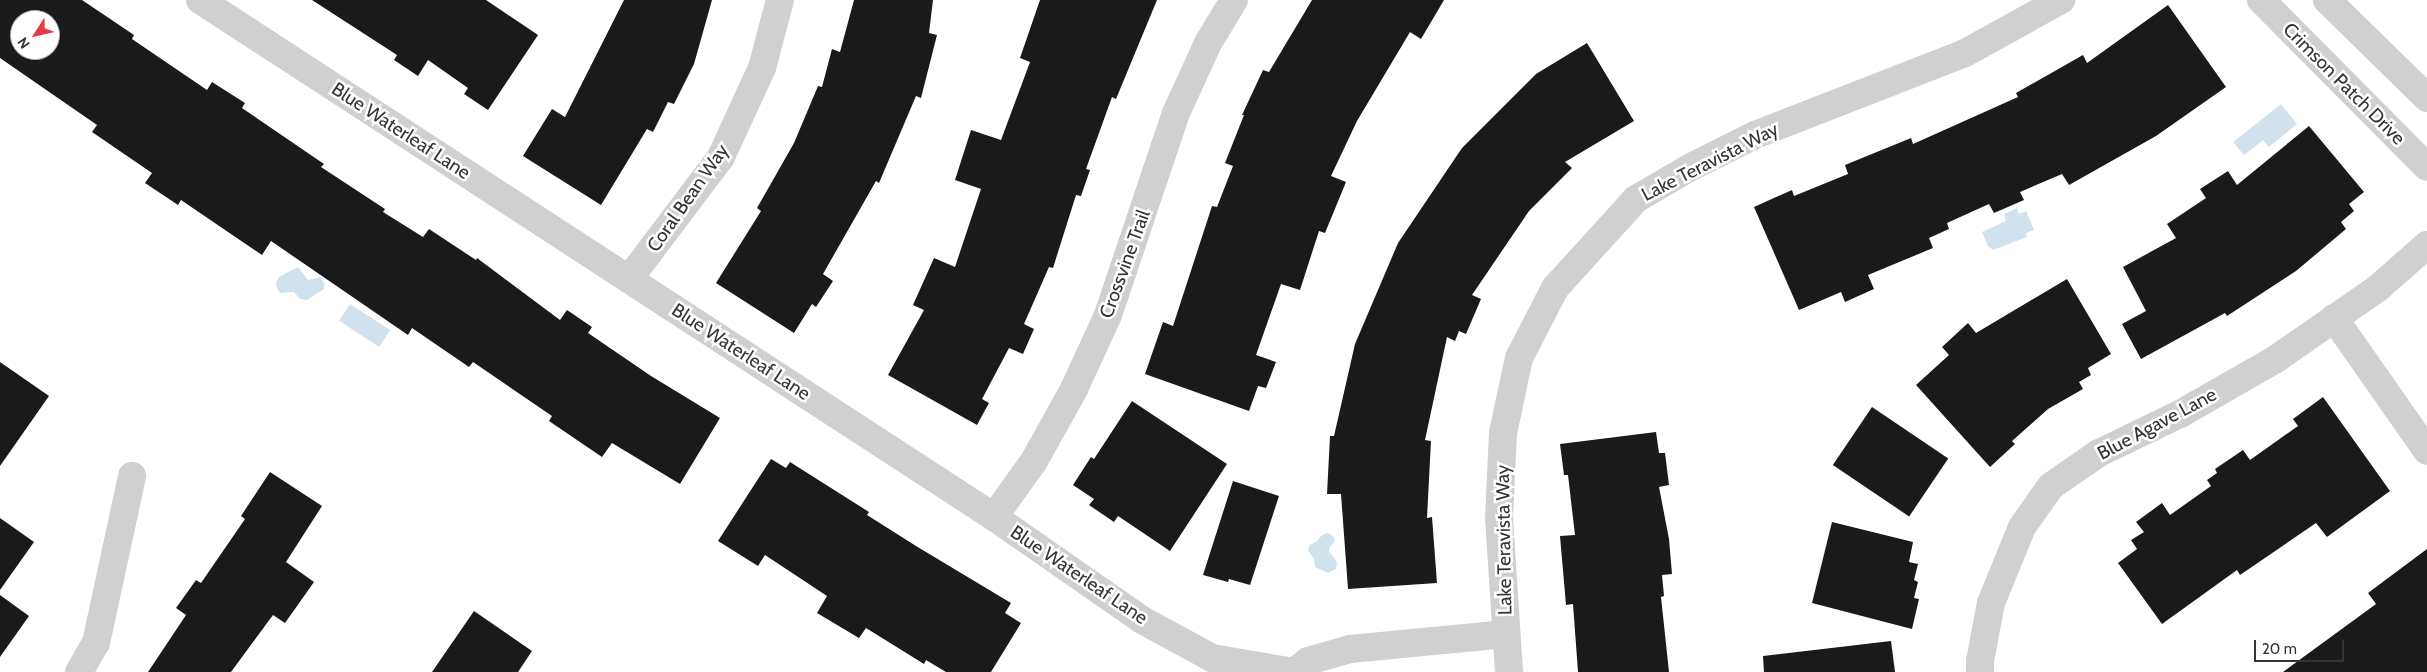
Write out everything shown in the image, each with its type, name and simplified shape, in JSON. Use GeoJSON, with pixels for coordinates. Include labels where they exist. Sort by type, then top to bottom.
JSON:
{"type":"FeatureCollection","features":[{"type":"Feature","properties":{"kind":"street","name":"Blue Waterleaf Lane"},"geometry":{"type":"LineString","coordinates":[[200,0],[994,518],[1142,620],[1212,658],[1294,672],[1308,662],[1350,649],[1506,634]]}},
{"type":"Feature","properties":{"kind":"street","name":"Coral Bean Way"},"geometry":{"type":"LineString","coordinates":[[629,279],[721,157],[762,68],[780,0]]}},
{"type":"Feature","properties":{"kind":"street","name":"Crossvine Trail"},"geometry":{"type":"LineString","coordinates":[[994,518],[1034,461],[1074,389],[1111,306],[1176,113],[1208,43],[1234,0]]}},
{"type":"Feature","properties":{"kind":"street","name":"Lake Teravista Way"},"geometry":{"type":"LineString","coordinates":[[1509,672],[1499,518],[1503,434],[1520,358],[1555,288],[1636,200],[1689,168],[1755,135],[1965,53],[2060,0]]}},
{"type":"Feature","properties":{"kind":"street","name":"Crimson Patch Drive"},"geometry":{"type":"LineString","coordinates":[[2261,0],[2427,167]]}},
{"type":"Feature","properties":{"kind":"street"},"geometry":{"type":"LineString","coordinates":[[2327,0],[2427,98]]}},
{"type":"Feature","properties":{"kind":"street","name":"Blue Agave Lane"},"geometry":{"type":"LineString","coordinates":[[1980,672],[1980,661],[1991,603],[2022,527],[2052,486],[2100,453],[2180,414],[2276,359],[2378,288],[2427,245]]}},
{"type":"Feature","properties":{"kind":"street"},"geometry":{"type":"LineString","coordinates":[[2334,318],[2427,451]]}},
{"type":"Feature","properties":{"kind":"street"},"geometry":{"type":"LineString","coordinates":[[80,672],[96,643],[132,476]]}},
{"type":"Feature","properties":{"kind":"water"},"geometry":{"type":"Polygon","coordinates":[[[2281,104],[2297,124],[2269,147],[2263,140],[2244,155],[2233,142],[2281,104]]]}},
{"type":"Feature","properties":{"kind":"water"},"geometry":{"type":"Polygon","coordinates":[[[2017,208],[2019,214],[2026,211],[2034,230],[2026,233],[2027,237],[1993,250],[1988,246],[1982,232],[2006,221],[2004,214],[2017,208]]]}},
{"type":"Feature","properties":{"kind":"water"},"geometry":{"type":"Polygon","coordinates":[[[298,267],[308,280],[321,277],[324,283],[324,289],[307,300],[300,299],[294,292],[280,293],[277,288],[276,282],[279,277],[298,267]]]}},
{"type":"Feature","properties":{"kind":"water"},"geometry":{"type":"Polygon","coordinates":[[[350,304],[390,330],[379,347],[339,321],[350,304]]]}},
{"type":"Feature","properties":{"kind":"water"},"geometry":{"type":"Polygon","coordinates":[[[1328,533],[1333,536],[1335,541],[1329,548],[1329,551],[1337,562],[1336,569],[1328,573],[1315,567],[1314,559],[1308,550],[1310,545],[1322,535],[1328,533]]]}},
{"type":"Feature","properties":{"kind":"building"},"geometry":{"type":"Polygon","coordinates":[[[0,0],[82,0],[134,35],[132,39],[207,90],[212,82],[245,103],[242,108],[324,164],[321,167],[385,209],[383,212],[423,237],[429,229],[476,260],[477,258],[560,320],[567,310],[592,327],[588,333],[651,376],[720,418],[680,484],[612,443],[602,457],[549,421],[552,416],[473,362],[469,367],[412,328],[408,335],[271,241],[262,255],[181,200],[178,205],[145,183],[152,173],[92,132],[97,125],[0,58],[0,0]]]}},
{"type":"Feature","properties":{"kind":"building"},"geometry":{"type":"Polygon","coordinates":[[[312,0],[486,0],[538,35],[488,110],[464,94],[468,88],[428,60],[418,76],[394,60],[397,55],[312,0]]]}},
{"type":"Feature","properties":{"kind":"building"},"geometry":{"type":"Polygon","coordinates":[[[624,0],[712,0],[694,64],[674,104],[668,102],[653,132],[647,129],[601,205],[523,156],[552,109],[565,117],[624,0]]]}},
{"type":"Feature","properties":{"kind":"building"},"geometry":{"type":"Polygon","coordinates":[[[854,0],[933,0],[929,33],[937,35],[921,98],[916,96],[879,183],[876,181],[823,274],[833,281],[816,307],[812,304],[794,333],[716,283],[761,211],[757,208],[794,143],[818,86],[822,87],[832,49],[840,52],[854,0]]]}},
{"type":"Feature","properties":{"kind":"building"},"geometry":{"type":"Polygon","coordinates":[[[1040,0],[1157,0],[1116,99],[1112,97],[1086,169],[1090,170],[1081,196],[1076,195],[1053,268],[1049,267],[1024,324],[1034,329],[1023,354],[1009,348],[982,399],[989,403],[977,425],[888,375],[924,310],[913,305],[934,258],[955,267],[981,189],[955,180],[971,130],[1001,140],[1030,62],[1020,58],[1040,0]]]}},
{"type":"Feature","properties":{"kind":"building"},"geometry":{"type":"Polygon","coordinates":[[[1312,0],[1444,0],[1421,39],[1410,32],[1357,121],[1331,176],[1346,182],[1325,233],[1319,231],[1300,290],[1281,284],[1256,355],[1276,362],[1266,388],[1258,386],[1249,411],[1145,374],[1163,322],[1173,326],[1212,206],[1217,207],[1233,166],[1225,163],[1244,115],[1242,115],[1263,70],[1269,72],[1312,0]]]}},
{"type":"Feature","properties":{"kind":"building"},"geometry":{"type":"Polygon","coordinates":[[[2168,5],[2226,87],[2156,136],[2069,185],[2062,174],[2020,192],[2024,200],[1994,213],[1989,204],[1947,223],[1949,229],[1929,238],[1933,248],[1868,275],[1874,289],[1845,302],[1841,292],[1799,310],[1754,207],[1792,190],[1794,196],[1848,174],[1845,165],[1911,138],[1913,144],[2018,97],[2016,93],[2083,55],[2087,63],[2168,5]]]}},
{"type":"Feature","properties":{"kind":"building"},"geometry":{"type":"Polygon","coordinates":[[[1587,43],[1634,121],[1565,162],[1572,168],[1529,211],[1472,295],[1481,299],[1466,334],[1459,331],[1455,341],[1447,337],[1425,440],[1431,441],[1427,518],[1432,517],[1437,583],[1348,589],[1341,494],[1327,494],[1330,436],[1334,436],[1355,344],[1398,243],[1462,148],[1536,74],[1587,43]]]}},
{"type":"Feature","properties":{"kind":"building"},"geometry":{"type":"Polygon","coordinates":[[[2309,126],[2364,192],[2349,204],[2354,211],[2341,222],[2346,229],[2296,271],[2227,316],[2225,313],[2141,359],[2122,324],[2146,311],[2123,267],[2176,238],[2167,224],[2206,198],[2200,189],[2228,171],[2237,185],[2309,126]]]}},
{"type":"Feature","properties":{"kind":"building"},"geometry":{"type":"Polygon","coordinates":[[[2067,279],[2111,354],[2088,368],[2091,375],[2079,382],[2083,389],[2048,409],[2012,441],[2015,444],[1990,467],[1916,385],[1949,355],[1942,347],[1968,323],[1976,333],[2067,279]]]}},
{"type":"Feature","properties":{"kind":"building"},"geometry":{"type":"Polygon","coordinates":[[[0,362],[49,396],[0,466],[0,362]]]}},
{"type":"Feature","properties":{"kind":"building"},"geometry":{"type":"Polygon","coordinates":[[[2323,397],[2390,491],[2327,537],[2316,523],[2240,575],[2237,570],[2162,624],[2118,563],[2137,549],[2131,540],[2144,532],[2136,522],[2162,503],[2170,515],[2211,486],[2207,480],[2217,473],[2215,469],[2243,450],[2250,460],[2298,426],[2293,419],[2323,397]]]}},
{"type":"Feature","properties":{"kind":"building"},"geometry":{"type":"Polygon","coordinates":[[[1132,401],[1227,464],[1170,551],[1118,516],[1114,522],[1089,505],[1094,499],[1073,485],[1091,457],[1094,459],[1132,401]]]}},
{"type":"Feature","properties":{"kind":"building"},"geometry":{"type":"Polygon","coordinates":[[[1872,407],[1948,458],[1909,516],[1833,465],[1872,407]]]}},
{"type":"Feature","properties":{"kind":"building"},"geometry":{"type":"Polygon","coordinates":[[[1656,432],[1659,453],[1665,453],[1669,485],[1659,487],[1669,539],[1672,574],[1662,575],[1664,596],[1661,597],[1669,672],[1578,672],[1573,604],[1566,605],[1560,536],[1575,535],[1568,475],[1564,475],[1560,444],[1656,432]]]}},
{"type":"Feature","properties":{"kind":"building"},"geometry":{"type":"Polygon","coordinates":[[[771,459],[786,468],[790,462],[869,512],[867,515],[1011,603],[1005,613],[1021,623],[991,672],[946,672],[926,660],[924,664],[866,628],[859,638],[817,613],[827,596],[765,555],[758,566],[718,541],[771,459]]]}},
{"type":"Feature","properties":{"kind":"building"},"geometry":{"type":"Polygon","coordinates":[[[270,472],[322,506],[286,562],[314,582],[285,623],[273,615],[231,672],[148,672],[186,615],[176,608],[196,580],[201,583],[245,519],[241,516],[270,472]]]}},
{"type":"Feature","properties":{"kind":"building"},"geometry":{"type":"Polygon","coordinates":[[[1233,481],[1279,496],[1250,585],[1229,579],[1228,582],[1203,575],[1233,481]]]}},
{"type":"Feature","properties":{"kind":"building"},"geometry":{"type":"Polygon","coordinates":[[[0,518],[34,542],[0,590],[0,518]]]}},
{"type":"Feature","properties":{"kind":"building"},"geometry":{"type":"Polygon","coordinates":[[[1832,522],[1913,542],[1909,562],[1918,564],[1914,580],[1918,582],[1914,598],[1919,599],[1912,629],[1812,603],[1832,522]]]}},
{"type":"Feature","properties":{"kind":"building"},"geometry":{"type":"Polygon","coordinates":[[[2427,549],[2427,672],[2283,672],[2376,604],[2368,593],[2427,549]]]}},
{"type":"Feature","properties":{"kind":"building"},"geometry":{"type":"Polygon","coordinates":[[[0,595],[29,616],[0,657],[0,595]]]}},
{"type":"Feature","properties":{"kind":"building"},"geometry":{"type":"Polygon","coordinates":[[[474,611],[532,651],[518,672],[432,672],[474,611]]]}},
{"type":"Feature","properties":{"kind":"building"},"geometry":{"type":"Polygon","coordinates":[[[1891,641],[1895,672],[1764,672],[1763,656],[1891,641]]]}}]}
